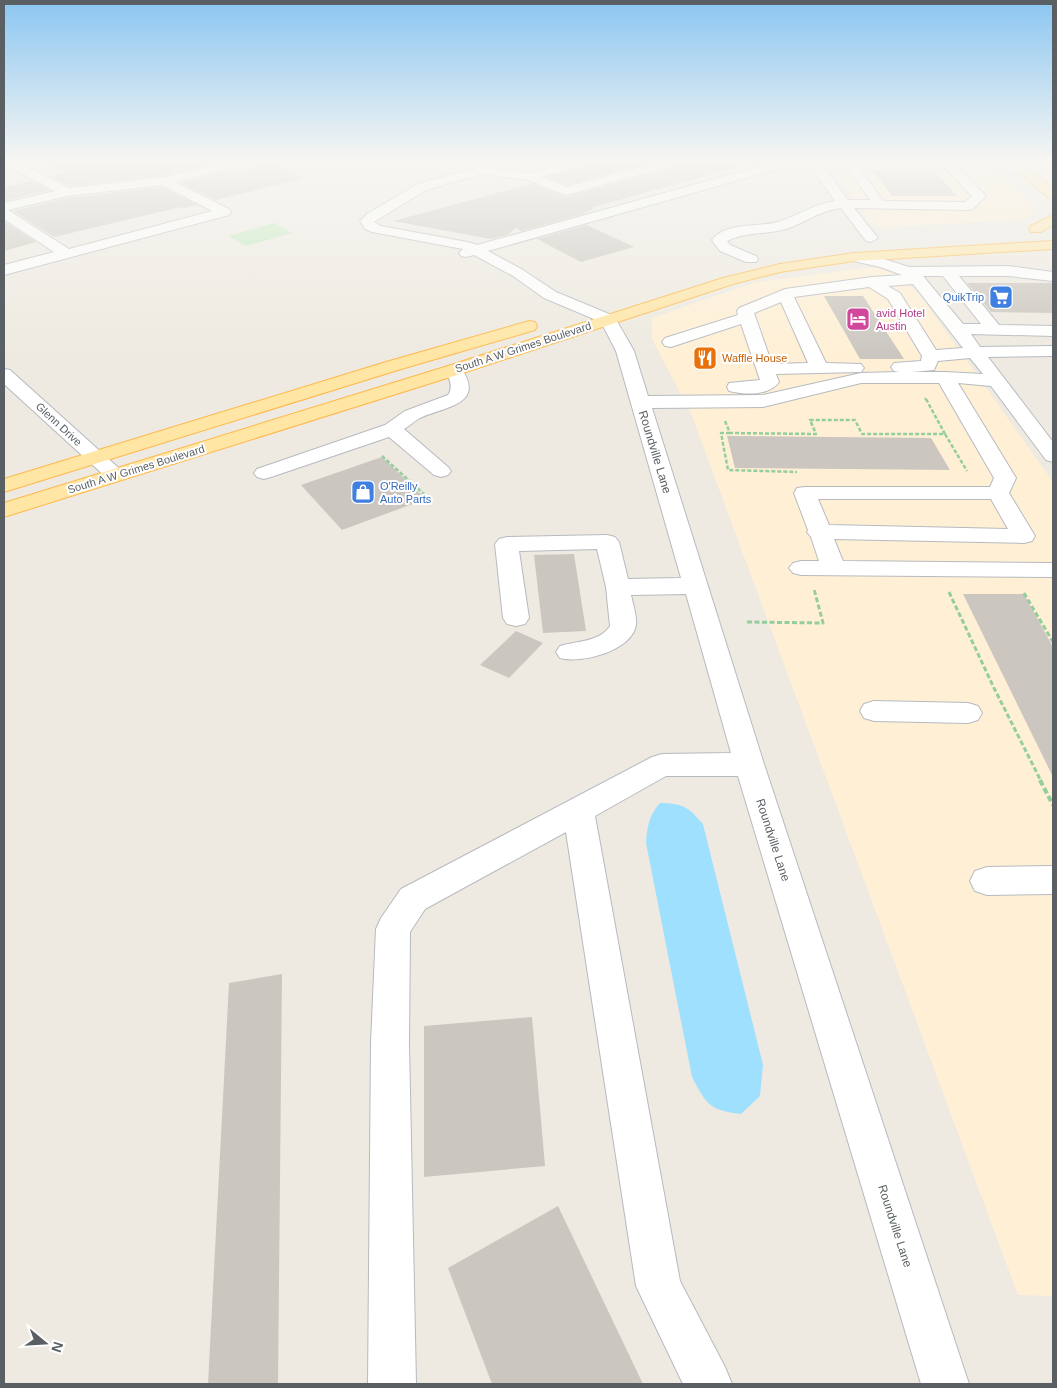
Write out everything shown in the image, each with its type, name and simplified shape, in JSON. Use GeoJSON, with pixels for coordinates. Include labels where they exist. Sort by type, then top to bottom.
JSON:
{"type":"FeatureCollection","features":[{"type":"Feature","properties":{"kind":"main road","name":"South A W Grimes Boulevard"},"geometry":{"type":"LineString","coordinates":[[1037,226],[1029,229],[1052,241]]}},
{"type":"Feature","properties":{"kind":"main road","name":"South A W Grimes Boulevard"},"geometry":{"type":"LineString","coordinates":[[4,510],[454,370],[606,312],[780,268],[891,236]]}},
{"type":"Feature","properties":{"kind":"main road"},"geometry":{"type":"LineString","coordinates":[[860,245],[931,238]]}},
{"type":"Feature","properties":{"kind":"main road","name":"South A W Grimes Boulevard"},"geometry":{"type":"LineString","coordinates":[[860,245],[898,253],[1052,241]]}},
{"type":"Feature","properties":{"kind":"main road"},"geometry":{"type":"LineString","coordinates":[[643,292],[751,259],[784,251]]}},
{"type":"Feature","properties":{"kind":"main road","name":"South A W Grimes Boulevard"},"geometry":{"type":"LineString","coordinates":[[4,486],[392,366],[586,310]]}},
{"type":"Feature","properties":{"kind":"street"},"geometry":{"type":"LineString","coordinates":[[24,226],[67,254]]}},
{"type":"Feature","properties":{"kind":"street"},"geometry":{"type":"LineString","coordinates":[[4,270],[173,226]]}},
{"type":"Feature","properties":{"kind":"street"},"geometry":{"type":"LineString","coordinates":[[370,226],[420,243],[467,246],[518,273],[550,295],[586,310],[606,312]]}},
{"type":"Feature","properties":{"kind":"street"},"geometry":{"type":"LineString","coordinates":[[449,257],[565,226]]}},
{"type":"Feature","properties":{"kind":"street"},"geometry":{"type":"LineString","coordinates":[[751,259],[725,248],[719,240],[732,233],[779,226]]}},
{"type":"Feature","properties":{"kind":"street"},"geometry":{"type":"LineString","coordinates":[[852,226],[860,245],[884,263],[912,275]]}},
{"type":"Feature","properties":{"kind":"street"},"geometry":{"type":"LineString","coordinates":[[898,253],[912,275],[958,330],[1053,456]]}},
{"type":"Feature","properties":{"kind":"street"},"geometry":{"type":"LineString","coordinates":[[947,271],[994,330]]}},
{"type":"Feature","properties":{"kind":"street"},"geometry":{"type":"LineString","coordinates":[[725,409],[726,387],[762,387],[770,382],[745,311],[785,294],[947,271],[1008,271],[1033,275],[1050,283]]}},
{"type":"Feature","properties":{"kind":"street"},"geometry":{"type":"LineString","coordinates":[[765,369],[928,366],[931,356],[894,296],[872,282]]}},
{"type":"Feature","properties":{"kind":"street"},"geometry":{"type":"LineString","coordinates":[[785,294],[819,368]]}},
{"type":"Feature","properties":{"kind":"street","name":"Roundville Lane"},"geometry":{"type":"LineString","coordinates":[[606,312],[625,351],[749,764],[945,1384]]}},
{"type":"Feature","properties":{"kind":"street"},"geometry":{"type":"LineString","coordinates":[[671,342],[748,318]]}},
{"type":"Feature","properties":{"kind":"street"},"geometry":{"type":"LineString","coordinates":[[958,330],[1053,331]]}},
{"type":"Feature","properties":{"kind":"street"},"geometry":{"type":"LineString","coordinates":[[931,356],[975,352],[1053,351]]}},
{"type":"Feature","properties":{"kind":"street"},"geometry":{"type":"LineString","coordinates":[[264,473],[392,429],[412,415],[455,400],[460,392],[459,378],[454,370]]}},
{"type":"Feature","properties":{"kind":"street","name":"Glenn Drive"},"geometry":{"type":"LineString","coordinates":[[4,374],[95,459],[115,475]]}},
{"type":"Feature","properties":{"kind":"street"},"geometry":{"type":"LineString","coordinates":[[639,402],[725,409],[861,378],[945,377],[997,381]]}},
{"type":"Feature","properties":{"kind":"street"},"geometry":{"type":"LineString","coordinates":[[945,377],[1005,478],[998,492]]}},
{"type":"Feature","properties":{"kind":"street"},"geometry":{"type":"LineString","coordinates":[[392,429],[441,471]]}},
{"type":"Feature","properties":{"kind":"street"},"geometry":{"type":"LineString","coordinates":[[834,568],[818,532],[805,493],[998,492]]}},
{"type":"Feature","properties":{"kind":"street"},"geometry":{"type":"LineString","coordinates":[[818,532],[1024,536],[998,492]]}},
{"type":"Feature","properties":{"kind":"street"},"geometry":{"type":"LineString","coordinates":[[516,618],[507,544],[607,542],[618,587],[623,627],[617,638],[582,651],[569,652]]}},
{"type":"Feature","properties":{"kind":"street"},"geometry":{"type":"LineString","coordinates":[[807,576],[834,568],[1053,570]]}},
{"type":"Feature","properties":{"kind":"street"},"geometry":{"type":"LineString","coordinates":[[618,587],[695,586]]}},
{"type":"Feature","properties":{"kind":"street"},"geometry":{"type":"LineString","coordinates":[[874,711],[968,714]]}},
{"type":"Feature","properties":{"kind":"street"},"geometry":{"type":"LineString","coordinates":[[392,1384],[390,1043],[393,929],[413,899],[662,765],[749,764]]}},
{"type":"Feature","properties":{"kind":"street"},"geometry":{"type":"LineString","coordinates":[[578,810],[658,1286],[708,1384]]}},
{"type":"Feature","properties":{"kind":"street"},"geometry":{"type":"LineString","coordinates":[[987,881],[1053,880]]}},
{"type":"Feature","properties":{"kind":"path"},"geometry":{"type":"LineString","coordinates":[[922,393],[968,474]]}},
{"type":"Feature","properties":{"kind":"path"},"geometry":{"type":"LineString","coordinates":[[725,409],[730,433]]}},
{"type":"Feature","properties":{"kind":"path"},"geometry":{"type":"LineString","coordinates":[[806,472],[728,470],[721,433],[816,434],[810,420],[855,420],[862,434],[945,434]]}},
{"type":"Feature","properties":{"kind":"path"},"geometry":{"type":"LineString","coordinates":[[374,458],[383,455],[425,495]]}},
{"type":"Feature","properties":{"kind":"path"},"geometry":{"type":"LineString","coordinates":[[747,622],[823,623],[807,576]]}},
{"type":"Feature","properties":{"kind":"path"},"geometry":{"type":"LineString","coordinates":[[958,591],[949,591],[994,688],[1053,805]]}},
{"type":"Feature","properties":{"kind":"path"},"geometry":{"type":"LineString","coordinates":[[1015,592],[1025,593],[1053,642]]}},
{"type":"Feature","properties":{"kind":"shaded area"},"geometry":{"type":"Polygon","coordinates":[[[876,226],[914,226],[878,228],[876,226]]]}},
{"type":"Feature","properties":{"kind":"shaded area"},"geometry":{"type":"Polygon","coordinates":[[[873,267],[896,274],[920,295],[1053,482],[1053,1296],[1018,1295],[692,416],[652,339],[652,318],[756,282],[873,267]]]}},
{"type":"Feature","properties":{"kind":"green space"},"geometry":{"type":"Polygon","coordinates":[[[264,226],[279,226],[292,233],[246,246],[228,236],[264,226]]]}},
{"type":"Feature","properties":{"kind":"water"},"geometry":{"type":"Polygon","coordinates":[[[660,803],[680,805],[689,810],[703,824],[763,1065],[760,1096],[741,1114],[715,1108],[701,1094],[692,1077],[646,843],[649,822],[653,812],[660,803]]]}},
{"type":"Feature","properties":{"kind":"building"},"geometry":{"type":"Polygon","coordinates":[[[4,226],[11,226],[36,242],[4,251],[4,226]]]}},
{"type":"Feature","properties":{"kind":"building"},"geometry":{"type":"Polygon","coordinates":[[[36,226],[102,226],[54,237],[36,226]]]}},
{"type":"Feature","properties":{"kind":"building"},"geometry":{"type":"Polygon","coordinates":[[[419,226],[540,226],[521,231],[516,228],[507,235],[491,239],[419,226]]]}},
{"type":"Feature","properties":{"kind":"building"},"geometry":{"type":"Polygon","coordinates":[[[589,226],[634,247],[581,262],[537,239],[589,226]]]}},
{"type":"Feature","properties":{"kind":"building"},"geometry":{"type":"Polygon","coordinates":[[[967,283],[1053,283],[1053,313],[991,312],[967,283]]]}},
{"type":"Feature","properties":{"kind":"building","name":"avid Hotel Austin"},"geometry":{"type":"Polygon","coordinates":[[[824,296],[863,296],[904,359],[860,359],[824,296]]]}},
{"type":"Feature","properties":{"kind":"building"},"geometry":{"type":"Polygon","coordinates":[[[727,436],[931,438],[950,470],[735,468],[727,436]]]}},
{"type":"Feature","properties":{"kind":"building","name":"O'Reilly Auto Parts"},"geometry":{"type":"Polygon","coordinates":[[[382,457],[426,499],[342,530],[301,485],[382,457]]]}},
{"type":"Feature","properties":{"kind":"building"},"geometry":{"type":"Polygon","coordinates":[[[574,554],[586,631],[543,633],[534,555],[574,554]]]}},
{"type":"Feature","properties":{"kind":"building"},"geometry":{"type":"Polygon","coordinates":[[[963,594],[1024,594],[1053,647],[1053,777],[963,594]]]}},
{"type":"Feature","properties":{"kind":"building"},"geometry":{"type":"Polygon","coordinates":[[[516,631],[543,643],[509,678],[480,665],[516,631]]]}},
{"type":"Feature","properties":{"kind":"building"},"geometry":{"type":"Polygon","coordinates":[[[282,974],[278,1384],[208,1384],[229,983],[282,974]]]}},
{"type":"Feature","properties":{"kind":"building"},"geometry":{"type":"Polygon","coordinates":[[[532,1017],[545,1166],[424,1177],[424,1026],[532,1017]]]}},
{"type":"Feature","properties":{"kind":"building"},"geometry":{"type":"Polygon","coordinates":[[[558,1206],[643,1384],[492,1384],[448,1268],[558,1206]]]}},
{"type":"Feature","properties":{"kind":"place","name":"QuikTrip"},"geometry":{"type":"Point","coordinates":[1001,297]}},
{"type":"Feature","properties":{"kind":"place","name":"avid Hotel Austin"},"geometry":{"type":"Point","coordinates":[858,319]}},
{"type":"Feature","properties":{"kind":"place","name":"Waffle House"},"geometry":{"type":"Point","coordinates":[705,358]}},
{"type":"Feature","properties":{"kind":"place","name":"O'Reilly Auto Parts"},"geometry":{"type":"Point","coordinates":[363,492]}}]}
